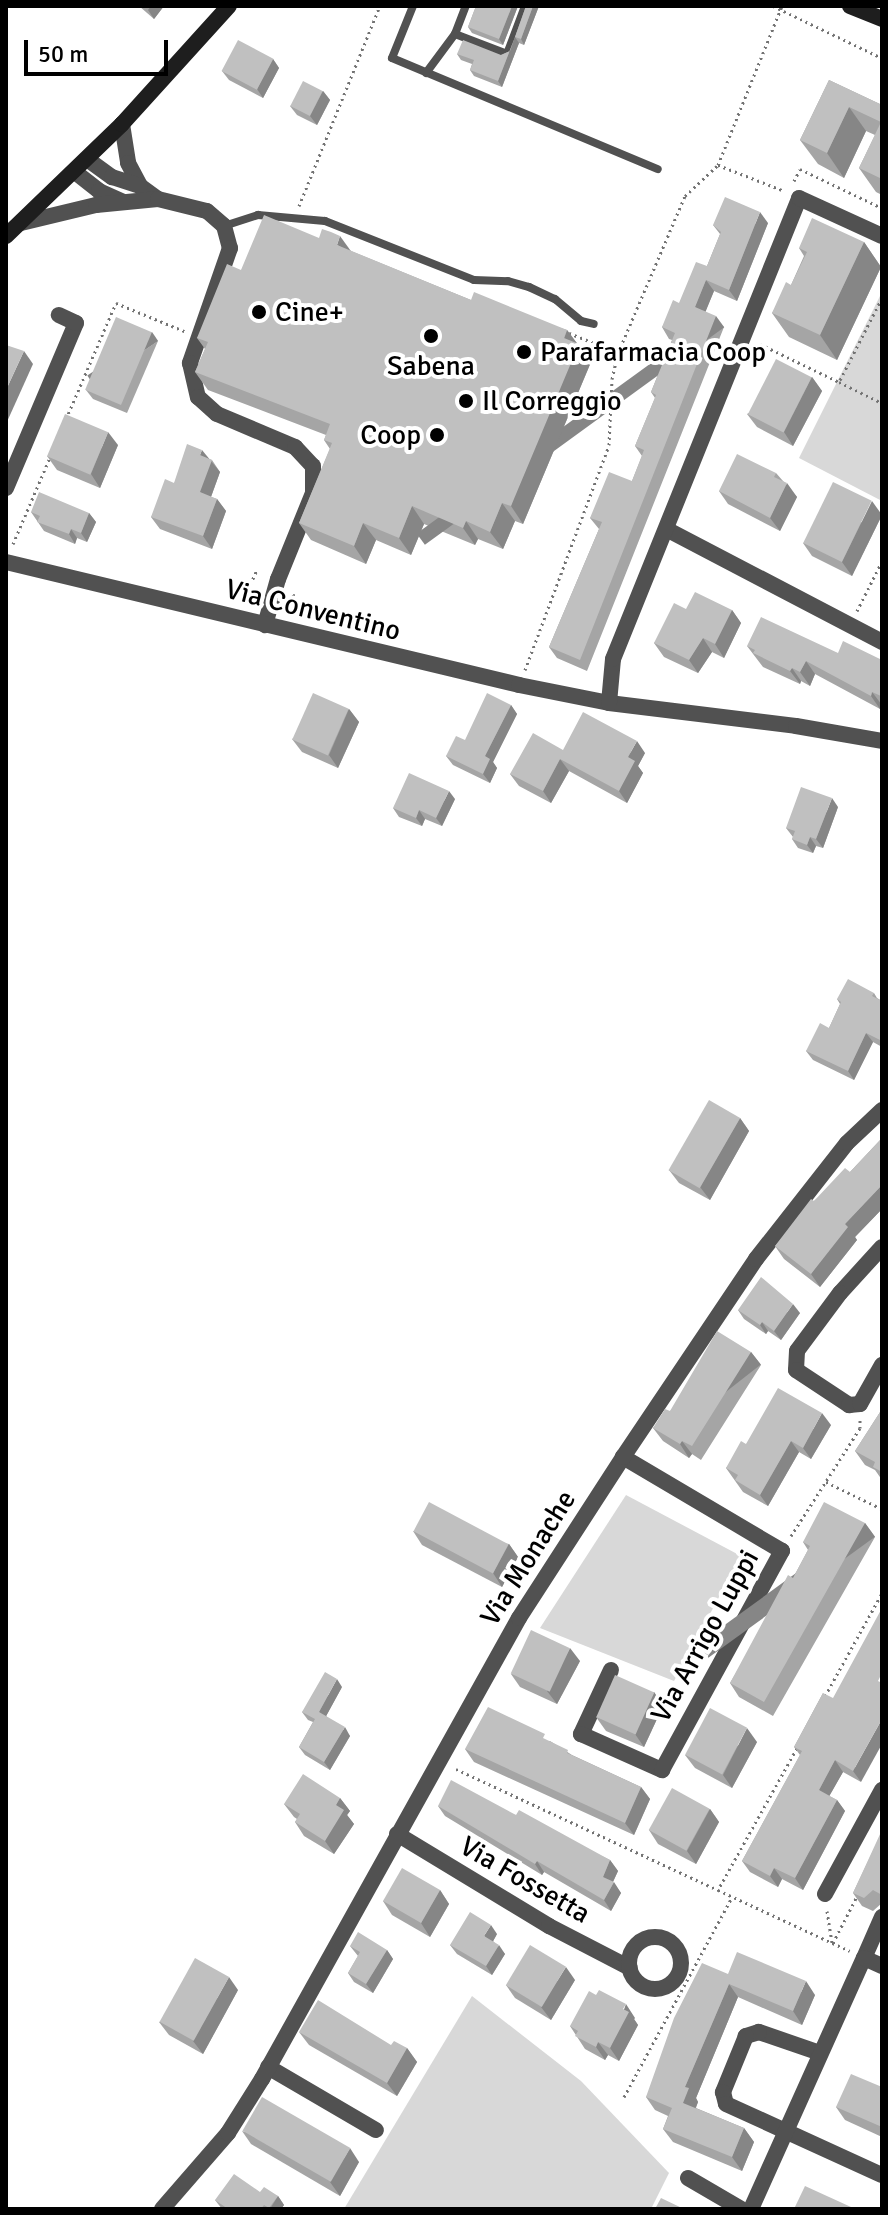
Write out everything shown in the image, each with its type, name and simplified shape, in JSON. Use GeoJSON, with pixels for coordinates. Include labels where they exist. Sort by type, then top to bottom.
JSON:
{"type":"FeatureCollection","features":[{"type":"Feature","properties":{"kind":"main road"},"geometry":{"type":"LineString","coordinates":[[6,236],[122,124],[229,6]]}},
{"type":"Feature","properties":{"kind":"main road"},"geometry":{"type":"LineString","coordinates":[[850,6],[882,19]]}},
{"type":"Feature","properties":{"kind":"street"},"geometry":{"type":"LineString","coordinates":[[122,124],[128,163],[140,186]]}},
{"type":"Feature","properties":{"kind":"street"},"geometry":{"type":"LineString","coordinates":[[87,159],[112,177],[140,186],[158,199]]}},
{"type":"Feature","properties":{"kind":"street"},"geometry":{"type":"LineString","coordinates":[[75,172],[99,191],[125,202]]}},
{"type":"Feature","properties":{"kind":"street"},"geometry":{"type":"LineString","coordinates":[[609,703],[613,659],[668,530],[744,336],[794,195],[882,236]]}},
{"type":"Feature","properties":{"kind":"street"},"geometry":{"type":"LineString","coordinates":[[21,223],[125,202],[158,199],[207,211],[224,226],[230,248],[190,363],[198,397],[217,414],[295,447],[313,466],[313,493],[278,579],[265,625]]}},
{"type":"Feature","properties":{"kind":"street"},"geometry":{"type":"LineString","coordinates":[[6,488],[76,323],[59,315]]}},
{"type":"Feature","properties":{"kind":"street"},"geometry":{"type":"LineString","coordinates":[[668,530],[882,642]]}},
{"type":"Feature","properties":{"kind":"street","name":"Via Conventino"},"geometry":{"type":"LineString","coordinates":[[9,555],[265,625],[519,685],[609,703],[796,726],[882,741]]}},
{"type":"Feature","properties":{"kind":"street","name":"Via Monache"},"geometry":{"type":"LineString","coordinates":[[162,2209],[228,2133],[519,1618],[623,1457],[756,1259],[847,1143],[882,1110]]}},
{"type":"Feature","properties":{"kind":"street"},"geometry":{"type":"LineString","coordinates":[[882,1247],[840,1293],[797,1351],[796,1370],[849,1405],[860,1404],[882,1365]]}},
{"type":"Feature","properties":{"kind":"street","name":"Via Arrigo Luppi"},"geometry":{"type":"LineString","coordinates":[[611,1670],[581,1734],[662,1770],[782,1551],[623,1457]]}},
{"type":"Feature","properties":{"kind":"street"},"geometry":{"type":"LineString","coordinates":[[825,1894],[882,1790]]}},
{"type":"Feature","properties":{"kind":"street","name":"Via Fossetta"},"geometry":{"type":"LineString","coordinates":[[397,1834],[549,1926],[630,1968]]}},
{"type":"Feature","properties":{"kind":"street"},"geometry":{"type":"LineString","coordinates":[[751,2209],[882,1917]]}},
{"type":"Feature","properties":{"kind":"street"},"geometry":{"type":"LineString","coordinates":[[864,1958],[882,1966]]}},
{"type":"Feature","properties":{"kind":"street"},"geometry":{"type":"LineString","coordinates":[[820,2053],[759,2032],[746,2036],[723,2092],[726,2104],[882,2175]]}},
{"type":"Feature","properties":{"kind":"street"},"geometry":{"type":"LineString","coordinates":[[268,2067],[376,2130]]}},
{"type":"Feature","properties":{"kind":"street"},"geometry":{"type":"LineString","coordinates":[[688,2178],[741,2209]]}},
{"type":"Feature","properties":{"kind":"lane"},"geometry":{"type":"LineString","coordinates":[[413,6],[392,58],[658,169]]}},
{"type":"Feature","properties":{"kind":"lane"},"geometry":{"type":"LineString","coordinates":[[426,73],[455,34],[466,6]]}},
{"type":"Feature","properties":{"kind":"lane"},"geometry":{"type":"LineString","coordinates":[[455,34],[507,54],[525,6]]}},
{"type":"Feature","properties":{"kind":"lane"},"geometry":{"type":"LineString","coordinates":[[224,226],[258,215],[325,221],[474,280],[508,281],[529,287],[555,299],[581,321],[594,324]]}},
{"type":"Feature","properties":{"kind":"path"},"geometry":{"type":"LineString","coordinates":[[301,199],[380,6]]}},
{"type":"Feature","properties":{"kind":"path"},"geometry":{"type":"LineString","coordinates":[[773,6],[779,12],[882,58]]}},
{"type":"Feature","properties":{"kind":"path"},"geometry":{"type":"LineString","coordinates":[[519,685],[609,445],[612,379],[618,353],[685,196],[718,165],[782,6]]}},
{"type":"Feature","properties":{"kind":"path"},"geometry":{"type":"LineString","coordinates":[[718,165],[794,195],[800,169],[882,208]]}},
{"type":"Feature","properties":{"kind":"path"},"geometry":{"type":"LineString","coordinates":[[839,382],[882,298]]}},
{"type":"Feature","properties":{"kind":"path"},"geometry":{"type":"LineString","coordinates":[[60,432],[116,303],[188,332]]}},
{"type":"Feature","properties":{"kind":"path"},"geometry":{"type":"LineString","coordinates":[[744,336],[882,403]]}},
{"type":"Feature","properties":{"kind":"path"},"geometry":{"type":"LineString","coordinates":[[9,555],[54,447]]}},
{"type":"Feature","properties":{"kind":"path"},"geometry":{"type":"LineString","coordinates":[[849,626],[882,561]]}},
{"type":"Feature","properties":{"kind":"path"},"geometry":{"type":"LineString","coordinates":[[241,603],[257,570]]}},
{"type":"Feature","properties":{"kind":"path"},"geometry":{"type":"LineString","coordinates":[[782,1551],[860,1428],[860,1404]]}},
{"type":"Feature","properties":{"kind":"path"},"geometry":{"type":"LineString","coordinates":[[826,1482],[882,1509]]}},
{"type":"Feature","properties":{"kind":"path"},"geometry":{"type":"LineString","coordinates":[[822,1701],[882,1593]]}},
{"type":"Feature","properties":{"kind":"path"},"geometry":{"type":"LineString","coordinates":[[718,1890],[800,1742]]}},
{"type":"Feature","properties":{"kind":"path"},"geometry":{"type":"LineString","coordinates":[[439,1760],[864,1958]]}},
{"type":"Feature","properties":{"kind":"path"},"geometry":{"type":"LineString","coordinates":[[832,1943],[861,1890]]}},
{"type":"Feature","properties":{"kind":"path"},"geometry":{"type":"LineString","coordinates":[[825,1894],[832,1943]]}},
{"type":"Feature","properties":{"kind":"path"},"geometry":{"type":"LineString","coordinates":[[624,2097],[732,1897]]}},
{"type":"Feature","properties":{"kind":"shaded area"},"geometry":{"type":"Polygon","coordinates":[[[882,292],[882,501],[799,458],[882,292]]]}},
{"type":"Feature","properties":{"kind":"shaded area"},"geometry":{"type":"Polygon","coordinates":[[[626,1495],[741,1556],[674,1681],[540,1628],[626,1495]]]}},
{"type":"Feature","properties":{"kind":"shaded area"},"geometry":{"type":"Polygon","coordinates":[[[472,1996],[581,2081],[669,2173],[651,2209],[344,2209],[472,1996]]]}},
{"type":"Feature","properties":{"kind":"building"},"geometry":{"type":"Polygon","coordinates":[[[476,6],[512,6],[499,39],[468,27],[476,6]]]}},
{"type":"Feature","properties":{"kind":"building"},"geometry":{"type":"Polygon","coordinates":[[[526,6],[533,6],[521,39],[515,37],[526,6]]]}},
{"type":"Feature","properties":{"kind":"building"},"geometry":{"type":"Polygon","coordinates":[[[238,40],[273,59],[257,90],[222,71],[238,40]]]}},
{"type":"Feature","properties":{"kind":"building"},"geometry":{"type":"Polygon","coordinates":[[[463,40],[501,55],[510,51],[498,81],[470,70],[474,60],[457,54],[463,40]]]}},
{"type":"Feature","properties":{"kind":"building"},"geometry":{"type":"Polygon","coordinates":[[[829,80],[882,105],[882,179],[859,168],[881,122],[849,107],[827,153],[800,140],[829,80]]]}},
{"type":"Feature","properties":{"kind":"building"},"geometry":{"type":"Polygon","coordinates":[[[303,81],[323,91],[310,116],[290,106],[303,81]]]}},
{"type":"Feature","properties":{"kind":"building"},"geometry":{"type":"Polygon","coordinates":[[[725,197],[760,212],[729,290],[706,280],[695,307],[716,316],[580,660],[549,647],[602,522],[590,518],[609,472],[632,481],[644,450],[635,446],[656,395],[651,392],[675,333],[662,327],[673,300],[679,303],[696,262],[707,266],[721,232],[713,225],[725,197]]]}},
{"type":"Feature","properties":{"kind":"building","name":"Il Correggio"},"geometry":{"type":"Polygon","coordinates":[[[264,215],[319,238],[322,229],[331,232],[340,236],[337,245],[471,300],[474,292],[567,330],[564,338],[579,344],[511,506],[502,503],[490,532],[466,521],[463,528],[412,506],[399,538],[363,523],[354,546],[299,523],[332,443],[324,440],[330,424],[195,372],[208,342],[197,338],[227,264],[241,270],[264,215]]]}},
{"type":"Feature","properties":{"kind":"building"},"geometry":{"type":"Polygon","coordinates":[[[812,218],[864,242],[820,335],[772,313],[786,282],[791,285],[807,252],[799,248],[812,218]]]}},
{"type":"Feature","properties":{"kind":"building"},"geometry":{"type":"Polygon","coordinates":[[[116,317],[152,332],[121,405],[85,390],[116,317]]]}},
{"type":"Feature","properties":{"kind":"building"},"geometry":{"type":"Polygon","coordinates":[[[6,345],[24,351],[6,390],[6,345]]]}},
{"type":"Feature","properties":{"kind":"building"},"geometry":{"type":"Polygon","coordinates":[[[776,359],[812,377],[783,432],[748,414],[776,359]]]}},
{"type":"Feature","properties":{"kind":"building"},"geometry":{"type":"Polygon","coordinates":[[[65,414],[108,432],[90,475],[47,456],[65,414]]]}},
{"type":"Feature","properties":{"kind":"building"},"geometry":{"type":"Polygon","coordinates":[[[187,444],[202,450],[200,455],[212,460],[200,492],[217,499],[203,536],[151,517],[165,479],[174,483],[187,444]]]}},
{"type":"Feature","properties":{"kind":"building"},"geometry":{"type":"Polygon","coordinates":[[[737,454],[776,473],[774,477],[787,483],[770,518],[719,491],[737,454]]]}},
{"type":"Feature","properties":{"kind":"building"},"geometry":{"type":"Polygon","coordinates":[[[833,482],[872,501],[842,562],[803,543],[833,482]]]}},
{"type":"Feature","properties":{"kind":"building"},"geometry":{"type":"Polygon","coordinates":[[[39,492],[89,513],[81,533],[71,529],[69,534],[37,522],[40,516],[31,512],[39,492]]]}},
{"type":"Feature","properties":{"kind":"building"},"geometry":{"type":"Polygon","coordinates":[[[695,592],[732,610],[715,644],[703,638],[689,660],[654,643],[674,603],[686,609],[695,592]]]}},
{"type":"Feature","properties":{"kind":"building"},"geometry":{"type":"Polygon","coordinates":[[[761,617],[838,653],[843,641],[882,660],[881,696],[872,692],[871,696],[806,661],[800,672],[792,668],[790,671],[753,653],[755,650],[747,646],[761,617]]]}},
{"type":"Feature","properties":{"kind":"building"},"geometry":{"type":"Polygon","coordinates":[[[313,693],[349,709],[328,755],[292,740],[313,693]]]}},
{"type":"Feature","properties":{"kind":"building"},"geometry":{"type":"Polygon","coordinates":[[[487,693],[511,705],[485,756],[490,759],[483,774],[446,756],[456,736],[465,740],[487,693]]]}},
{"type":"Feature","properties":{"kind":"building"},"geometry":{"type":"Polygon","coordinates":[[[583,712],[637,741],[628,757],[635,761],[619,791],[560,759],[543,791],[510,774],[533,733],[563,750],[583,712]]]}},
{"type":"Feature","properties":{"kind":"building"},"geometry":{"type":"Polygon","coordinates":[[[409,773],[449,791],[436,818],[419,810],[416,818],[393,808],[409,773]]]}},
{"type":"Feature","properties":{"kind":"building"},"geometry":{"type":"Polygon","coordinates":[[[801,787],[832,798],[816,839],[810,837],[807,845],[792,839],[795,831],[786,828],[801,787]]]}},
{"type":"Feature","properties":{"kind":"building"},"geometry":{"type":"Polygon","coordinates":[[[848,979],[882,1001],[882,1041],[866,1033],[848,1071],[806,1051],[820,1023],[829,1028],[841,1002],[837,999],[848,979]]]}},
{"type":"Feature","properties":{"kind":"building"},"geometry":{"type":"Polygon","coordinates":[[[709,1100],[740,1118],[700,1188],[668,1170],[709,1100]]]}},
{"type":"Feature","properties":{"kind":"building"},"geometry":{"type":"Polygon","coordinates":[[[882,1138],[882,1185],[845,1224],[848,1227],[811,1274],[775,1246],[811,1199],[814,1201],[845,1168],[850,1172],[882,1138]]]}},
{"type":"Feature","properties":{"kind":"building"},"geometry":{"type":"Polygon","coordinates":[[[761,1277],[793,1304],[774,1331],[738,1310],[761,1277]]]}},
{"type":"Feature","properties":{"kind":"building"},"geometry":{"type":"Polygon","coordinates":[[[717,1331],[751,1352],[692,1446],[682,1441],[680,1444],[653,1428],[665,1409],[670,1411],[717,1331]]]}},
{"type":"Feature","properties":{"kind":"building"},"geometry":{"type":"Polygon","coordinates":[[[778,1388],[822,1413],[803,1448],[791,1441],[760,1495],[735,1480],[738,1475],[726,1468],[741,1441],[746,1444],[778,1388]]]}},
{"type":"Feature","properties":{"kind":"building"},"geometry":{"type":"Polygon","coordinates":[[[882,1409],[882,1472],[873,1467],[875,1462],[855,1451],[882,1409]]]}},
{"type":"Feature","properties":{"kind":"building"},"geometry":{"type":"Polygon","coordinates":[[[429,1502],[508,1544],[493,1573],[414,1531],[429,1502]]]}},
{"type":"Feature","properties":{"kind":"building"},"geometry":{"type":"Polygon","coordinates":[[[824,1502],[865,1523],[764,1702],[730,1683],[788,1575],[793,1578],[810,1546],[803,1542],[824,1502]]]}},
{"type":"Feature","properties":{"kind":"building"},"geometry":{"type":"Polygon","coordinates":[[[882,1608],[882,1673],[878,1681],[882,1683],[882,1719],[853,1771],[835,1760],[819,1790],[837,1800],[795,1878],[774,1868],[770,1876],[742,1861],[802,1751],[794,1747],[823,1693],[833,1698],[882,1608]]]}},
{"type":"Feature","properties":{"kind":"building"},"geometry":{"type":"Polygon","coordinates":[[[531,1630],[570,1648],[550,1692],[511,1674],[531,1630]]]}},
{"type":"Feature","properties":{"kind":"building"},"geometry":{"type":"Polygon","coordinates":[[[325,1672],[337,1679],[319,1712],[345,1727],[324,1762],[299,1747],[315,1719],[302,1712],[325,1672]]]}},
{"type":"Feature","properties":{"kind":"building"},"geometry":{"type":"Polygon","coordinates":[[[615,1675],[654,1692],[636,1735],[596,1717],[615,1675]]]}},
{"type":"Feature","properties":{"kind":"building"},"geometry":{"type":"Polygon","coordinates":[[[488,1707],[545,1734],[543,1738],[568,1750],[567,1753],[641,1787],[625,1823],[465,1749],[488,1707]]]}},
{"type":"Feature","properties":{"kind":"building"},"geometry":{"type":"Polygon","coordinates":[[[710,1708],[747,1728],[722,1775],[685,1755],[710,1708]]]}},
{"type":"Feature","properties":{"kind":"building"},"geometry":{"type":"Polygon","coordinates":[[[303,1774],[340,1798],[336,1805],[344,1810],[325,1841],[295,1822],[300,1814],[284,1804],[303,1774]]]}},
{"type":"Feature","properties":{"kind":"building"},"geometry":{"type":"Polygon","coordinates":[[[451,1780],[516,1815],[519,1810],[610,1860],[603,1877],[614,1882],[604,1900],[537,1861],[535,1864],[438,1806],[451,1780]]]}},
{"type":"Feature","properties":{"kind":"building"},"geometry":{"type":"Polygon","coordinates":[[[672,1788],[710,1809],[686,1851],[649,1830],[672,1788]]]}},
{"type":"Feature","properties":{"kind":"building"},"geometry":{"type":"Polygon","coordinates":[[[881,1832],[882,1895],[873,1890],[864,1898],[853,1893],[881,1832]]]}},
{"type":"Feature","properties":{"kind":"building"},"geometry":{"type":"Polygon","coordinates":[[[402,1868],[440,1890],[421,1923],[383,1901],[402,1868]]]}},
{"type":"Feature","properties":{"kind":"building"},"geometry":{"type":"Polygon","coordinates":[[[470,1912],[491,1925],[484,1936],[499,1945],[486,1966],[450,1945],[470,1912]]]}},
{"type":"Feature","properties":{"kind":"building"},"geometry":{"type":"Polygon","coordinates":[[[358,1932],[387,1950],[366,1984],[348,1973],[360,1952],[350,1946],[358,1932]]]}},
{"type":"Feature","properties":{"kind":"building"},"geometry":{"type":"Polygon","coordinates":[[[530,1945],[566,1967],[542,2007],[506,1985],[530,1945]]]}},
{"type":"Feature","properties":{"kind":"building"},"geometry":{"type":"Polygon","coordinates":[[[737,1952],[806,1981],[793,2011],[729,1984],[685,2087],[689,2088],[683,2103],[744,2128],[732,2157],[663,2129],[672,2108],[646,2097],[674,2018],[702,1963],[728,1974],[737,1952]]]}},
{"type":"Feature","properties":{"kind":"building"},"geometry":{"type":"Polygon","coordinates":[[[195,1958],[229,1977],[194,2041],[160,2022],[195,1958]]]}},
{"type":"Feature","properties":{"kind":"building"},"geometry":{"type":"Polygon","coordinates":[[[599,1990],[626,2004],[623,2009],[629,2012],[610,2048],[598,2042],[596,2047],[575,2036],[578,2031],[570,2026],[589,1991],[596,1995],[599,1990]]]}},
{"type":"Feature","properties":{"kind":"building"},"geometry":{"type":"Polygon","coordinates":[[[318,2000],[391,2045],[394,2041],[407,2048],[387,2083],[299,2032],[318,2000]]]}},
{"type":"Feature","properties":{"kind":"building"},"geometry":{"type":"Polygon","coordinates":[[[851,2074],[882,2087],[882,2127],[836,2107],[851,2074]]]}},
{"type":"Feature","properties":{"kind":"building"},"geometry":{"type":"Polygon","coordinates":[[[262,2097],[350,2148],[331,2182],[242,2131],[262,2097]]]}},
{"type":"Feature","properties":{"kind":"building"},"geometry":{"type":"Polygon","coordinates":[[[234,2174],[260,2192],[264,2187],[278,2196],[269,2208],[264,2205],[261,2209],[228,2209],[215,2200],[234,2174]]]}},
{"type":"Feature","properties":{"kind":"building"},"geometry":{"type":"Polygon","coordinates":[[[805,2186],[851,2207],[794,2209],[805,2186]]]}},
{"type":"Feature","properties":{"kind":"building"},"geometry":{"type":"Polygon","coordinates":[[[661,2198],[684,2209],[655,2209],[661,2198]]]}},
{"type":"Feature","properties":{"kind":"place","name":"Cine+"},"geometry":{"type":"Point","coordinates":[259,312]}},
{"type":"Feature","properties":{"kind":"place","name":"Sabena"},"geometry":{"type":"Point","coordinates":[431,336]}},
{"type":"Feature","properties":{"kind":"place","name":"Parafarmacia Coop"},"geometry":{"type":"Point","coordinates":[524,352]}},
{"type":"Feature","properties":{"kind":"place","name":"Il Correggio"},"geometry":{"type":"Point","coordinates":[466,401]}},
{"type":"Feature","properties":{"kind":"place","name":"Coop"},"geometry":{"type":"Point","coordinates":[437,435]}}]}
